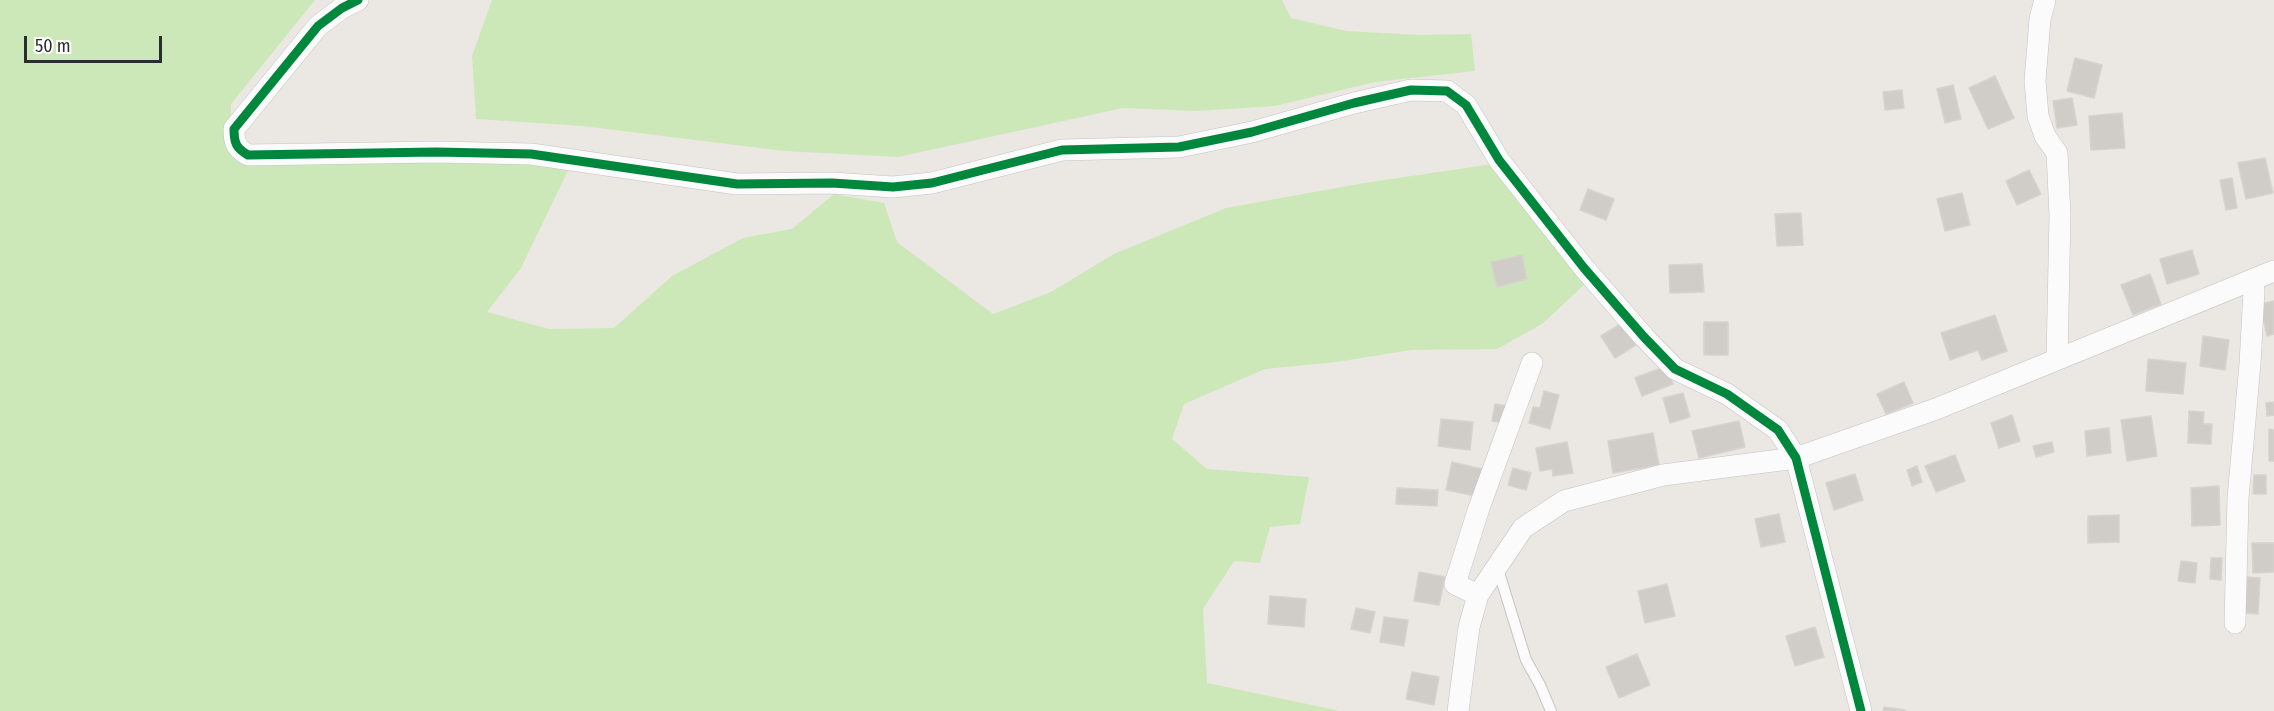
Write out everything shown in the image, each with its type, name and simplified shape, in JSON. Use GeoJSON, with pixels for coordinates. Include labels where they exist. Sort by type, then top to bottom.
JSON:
{"type":"FeatureCollection","features":[{"type":"Feature","properties":{"kind":"street"},"geometry":{"type":"LineString","coordinates":[[358,0],[342,8],[318,26],[234,129],[234,141],[238,150],[248,155],[436,152],[531,154],[737,184],[832,183],[893,187],[932,183],[1062,150],[1179,147],[1252,132],[1354,103],[1411,90],[1448,91],[1466,105],[1499,160],[1584,268],[1675,369],[1727,394],[1778,430],[1796,458],[1861,711]]}},
{"type":"Feature","properties":{"kind":"street"},"geometry":{"type":"LineString","coordinates":[[2045,0],[2040,19],[2035,81],[2038,116],[2056,153],[2060,215],[2057,359]]}},
{"type":"Feature","properties":{"kind":"street"},"geometry":{"type":"LineString","coordinates":[[1458,711],[1469,627],[1478,595],[1523,528],[1564,501],[1663,476],[1796,458],[1936,409],[2274,272]]}},
{"type":"Feature","properties":{"kind":"street"},"geometry":{"type":"LineString","coordinates":[[2235,623],[2238,498],[2250,364],[2254,291],[2252,280]]}},
{"type":"Feature","properties":{"kind":"street"},"geometry":{"type":"LineString","coordinates":[[1478,595],[1455,584],[1479,508],[1532,363]]}},
{"type":"Feature","properties":{"kind":"lane"},"geometry":{"type":"LineString","coordinates":[[1497,566],[1526,660],[1551,711]]}},
{"type":"Feature","properties":{"kind":"green space"},"geometry":{"type":"Polygon","coordinates":[[[0,0],[315,0],[231,104],[230,130],[254,147],[573,160],[521,268],[487,312],[549,329],[614,328],[672,276],[743,238],[792,229],[834,194],[884,203],[897,242],[993,314],[1051,292],[1114,254],[1226,208],[1364,183],[1493,164],[1585,284],[1542,324],[1497,349],[1411,350],[1336,362],[1265,369],[1184,404],[1172,439],[1207,469],[1309,477],[1300,524],[1270,527],[1260,563],[1234,561],[1203,609],[1207,683],[1340,711],[0,711],[0,0]]]}},
{"type":"Feature","properties":{"kind":"green space"},"geometry":{"type":"Polygon","coordinates":[[[492,0],[1282,0],[1291,18],[1346,31],[1418,35],[1471,34],[1475,71],[1375,82],[1275,106],[1196,111],[1123,108],[898,157],[784,151],[583,126],[476,119],[472,56],[492,0]]]}},
{"type":"Feature","properties":{"kind":"building"},"geometry":{"type":"Polygon","coordinates":[[[2075,58],[2102,65],[2094,98],[2067,91],[2075,58]]]}},
{"type":"Feature","properties":{"kind":"building"},"geometry":{"type":"Polygon","coordinates":[[[1995,76],[2014,118],[1988,129],[1969,88],[1995,76]]]}},
{"type":"Feature","properties":{"kind":"building"},"geometry":{"type":"Polygon","coordinates":[[[1953,85],[1961,119],[1945,123],[1937,89],[1953,85]]]}},
{"type":"Feature","properties":{"kind":"building"},"geometry":{"type":"Polygon","coordinates":[[[1902,90],[1904,108],[1885,110],[1883,92],[1902,90]]]}},
{"type":"Feature","properties":{"kind":"building"},"geometry":{"type":"Polygon","coordinates":[[[2072,98],[2077,125],[2057,128],[2053,101],[2072,98]]]}},
{"type":"Feature","properties":{"kind":"building"},"geometry":{"type":"Polygon","coordinates":[[[2122,113],[2125,148],[2091,150],[2089,116],[2122,113]]]}},
{"type":"Feature","properties":{"kind":"building"},"geometry":{"type":"Polygon","coordinates":[[[2265,158],[2273,193],[2246,199],[2238,163],[2265,158]]]}},
{"type":"Feature","properties":{"kind":"building"},"geometry":{"type":"Polygon","coordinates":[[[2029,170],[2041,194],[2017,205],[2006,181],[2029,170]]]}},
{"type":"Feature","properties":{"kind":"building"},"geometry":{"type":"Polygon","coordinates":[[[2232,178],[2237,208],[2226,210],[2220,180],[2232,178]]]}},
{"type":"Feature","properties":{"kind":"building"},"geometry":{"type":"Polygon","coordinates":[[[1588,189],[1614,199],[1606,220],[1580,210],[1588,189]]]}},
{"type":"Feature","properties":{"kind":"building"},"geometry":{"type":"Polygon","coordinates":[[[1962,193],[1970,225],[1945,231],[1937,199],[1962,193]]]}},
{"type":"Feature","properties":{"kind":"building"},"geometry":{"type":"Polygon","coordinates":[[[1801,213],[1803,245],[1777,246],[1775,214],[1801,213]]]}},
{"type":"Feature","properties":{"kind":"building"},"geometry":{"type":"Polygon","coordinates":[[[2192,250],[2199,274],[2167,284],[2160,259],[2192,250]]]}},
{"type":"Feature","properties":{"kind":"building"},"geometry":{"type":"Polygon","coordinates":[[[1522,255],[1527,279],[1497,287],[1491,262],[1522,255]]]}},
{"type":"Feature","properties":{"kind":"building"},"geometry":{"type":"Polygon","coordinates":[[[1702,264],[1704,292],[1670,293],[1669,265],[1702,264]]]}},
{"type":"Feature","properties":{"kind":"building"},"geometry":{"type":"Polygon","coordinates":[[[2150,274],[2161,304],[2133,315],[2121,285],[2150,274]]]}},
{"type":"Feature","properties":{"kind":"building"},"geometry":{"type":"Polygon","coordinates":[[[2274,301],[2274,334],[2267,336],[2260,304],[2274,301]]]}},
{"type":"Feature","properties":{"kind":"building"},"geometry":{"type":"Polygon","coordinates":[[[1995,315],[2007,351],[1982,360],[1978,350],[1950,360],[1941,333],[1995,315]]]}},
{"type":"Feature","properties":{"kind":"building"},"geometry":{"type":"Polygon","coordinates":[[[1704,322],[1728,322],[1728,355],[1704,355],[1704,322]]]}},
{"type":"Feature","properties":{"kind":"building"},"geometry":{"type":"Polygon","coordinates":[[[1622,323],[1636,345],[1615,358],[1601,336],[1622,323]]]}},
{"type":"Feature","properties":{"kind":"building"},"geometry":{"type":"Polygon","coordinates":[[[2203,336],[2229,340],[2225,370],[2200,366],[2203,336]]]}},
{"type":"Feature","properties":{"kind":"building"},"geometry":{"type":"Polygon","coordinates":[[[2148,359],[2186,363],[2183,394],[2146,391],[2148,359]]]}},
{"type":"Feature","properties":{"kind":"building"},"geometry":{"type":"Polygon","coordinates":[[[1666,366],[1673,384],[1642,396],[1635,378],[1666,366]]]}},
{"type":"Feature","properties":{"kind":"building"},"geometry":{"type":"Polygon","coordinates":[[[1904,382],[1913,403],[1886,414],[1877,394],[1904,382]]]}},
{"type":"Feature","properties":{"kind":"building"},"geometry":{"type":"Polygon","coordinates":[[[1544,391],[1559,395],[1550,429],[1529,423],[1533,407],[1540,408],[1544,391]]]}},
{"type":"Feature","properties":{"kind":"building"},"geometry":{"type":"Polygon","coordinates":[[[1683,393],[1690,417],[1670,423],[1663,398],[1683,393]]]}},
{"type":"Feature","properties":{"kind":"building"},"geometry":{"type":"Polygon","coordinates":[[[2274,402],[2274,415],[2267,416],[2266,403],[2274,402]]]}},
{"type":"Feature","properties":{"kind":"building"},"geometry":{"type":"Polygon","coordinates":[[[1495,404],[1508,406],[1505,423],[1492,421],[1495,404]]]}},
{"type":"Feature","properties":{"kind":"building"},"geometry":{"type":"Polygon","coordinates":[[[2189,411],[2204,412],[2203,424],[2212,424],[2211,444],[2188,443],[2189,411]]]}},
{"type":"Feature","properties":{"kind":"building"},"geometry":{"type":"Polygon","coordinates":[[[2012,415],[2020,441],[1999,448],[1991,423],[2012,415]]]}},
{"type":"Feature","properties":{"kind":"building"},"geometry":{"type":"Polygon","coordinates":[[[2151,416],[2157,456],[2127,461],[2121,420],[2151,416]]]}},
{"type":"Feature","properties":{"kind":"building"},"geometry":{"type":"Polygon","coordinates":[[[1441,419],[1473,422],[1470,450],[1438,446],[1441,419]]]}},
{"type":"Feature","properties":{"kind":"building"},"geometry":{"type":"Polygon","coordinates":[[[1739,421],[1745,447],[1699,458],[1692,431],[1739,421]]]}},
{"type":"Feature","properties":{"kind":"building"},"geometry":{"type":"Polygon","coordinates":[[[2109,428],[2111,453],[2087,456],[2085,431],[2109,428]]]}},
{"type":"Feature","properties":{"kind":"building"},"geometry":{"type":"Polygon","coordinates":[[[2269,429],[2274,430],[2274,461],[2269,461],[2269,429]]]}},
{"type":"Feature","properties":{"kind":"building"},"geometry":{"type":"Polygon","coordinates":[[[1653,433],[1659,465],[1613,473],[1608,441],[1653,433]]]}},
{"type":"Feature","properties":{"kind":"building"},"geometry":{"type":"Polygon","coordinates":[[[1567,442],[1573,473],[1553,476],[1552,469],[1540,471],[1536,448],[1567,442]]]}},
{"type":"Feature","properties":{"kind":"building"},"geometry":{"type":"Polygon","coordinates":[[[2052,442],[2054,452],[2036,457],[2033,446],[2052,442]]]}},
{"type":"Feature","properties":{"kind":"building"},"geometry":{"type":"Polygon","coordinates":[[[1955,455],[1965,481],[1936,492],[1925,466],[1955,455]]]}},
{"type":"Feature","properties":{"kind":"building"},"geometry":{"type":"Polygon","coordinates":[[[1452,462],[1482,469],[1476,496],[1446,490],[1452,462]]]}},
{"type":"Feature","properties":{"kind":"building"},"geometry":{"type":"Polygon","coordinates":[[[1917,466],[1922,482],[1912,486],[1907,470],[1917,466]]]}},
{"type":"Feature","properties":{"kind":"building"},"geometry":{"type":"Polygon","coordinates":[[[1513,468],[1531,473],[1526,490],[1508,485],[1513,468]]]}},
{"type":"Feature","properties":{"kind":"building"},"geometry":{"type":"Polygon","coordinates":[[[1855,474],[1863,500],[1834,510],[1826,483],[1855,474]]]}},
{"type":"Feature","properties":{"kind":"building"},"geometry":{"type":"Polygon","coordinates":[[[2254,475],[2266,475],[2266,494],[2253,494],[2254,475]]]}},
{"type":"Feature","properties":{"kind":"building"},"geometry":{"type":"Polygon","coordinates":[[[2219,486],[2220,525],[2192,526],[2191,488],[2219,486]]]}},
{"type":"Feature","properties":{"kind":"building"},"geometry":{"type":"Polygon","coordinates":[[[1397,488],[1438,490],[1437,506],[1396,504],[1397,488]]]}},
{"type":"Feature","properties":{"kind":"building"},"geometry":{"type":"Polygon","coordinates":[[[1779,514],[1785,542],[1761,547],[1755,519],[1779,514]]]}},
{"type":"Feature","properties":{"kind":"building"},"geometry":{"type":"Polygon","coordinates":[[[2119,515],[2119,542],[2088,543],[2088,516],[2119,515]]]}},
{"type":"Feature","properties":{"kind":"building"},"geometry":{"type":"Polygon","coordinates":[[[2252,543],[2274,543],[2274,572],[2253,573],[2252,543]]]}},
{"type":"Feature","properties":{"kind":"building"},"geometry":{"type":"Polygon","coordinates":[[[2211,558],[2222,558],[2221,580],[2210,579],[2211,558]]]}},
{"type":"Feature","properties":{"kind":"building"},"geometry":{"type":"Polygon","coordinates":[[[2181,561],[2197,563],[2195,583],[2178,581],[2181,561]]]}},
{"type":"Feature","properties":{"kind":"building"},"geometry":{"type":"Polygon","coordinates":[[[1419,572],[1445,577],[1439,605],[1414,601],[1419,572]]]}},
{"type":"Feature","properties":{"kind":"building"},"geometry":{"type":"Polygon","coordinates":[[[2247,577],[2260,578],[2258,614],[2245,613],[2247,577]]]}},
{"type":"Feature","properties":{"kind":"building"},"geometry":{"type":"Polygon","coordinates":[[[1667,584],[1675,616],[1645,623],[1638,591],[1667,584]]]}},
{"type":"Feature","properties":{"kind":"building"},"geometry":{"type":"Polygon","coordinates":[[[1270,596],[1306,599],[1304,627],[1268,624],[1270,596]]]}},
{"type":"Feature","properties":{"kind":"building"},"geometry":{"type":"Polygon","coordinates":[[[1356,608],[1375,612],[1370,633],[1351,629],[1356,608]]]}},
{"type":"Feature","properties":{"kind":"building"},"geometry":{"type":"Polygon","coordinates":[[[1384,617],[1408,620],[1404,646],[1380,642],[1384,617]]]}},
{"type":"Feature","properties":{"kind":"building"},"geometry":{"type":"Polygon","coordinates":[[[1815,627],[1824,657],[1795,666],[1786,636],[1815,627]]]}},
{"type":"Feature","properties":{"kind":"building"},"geometry":{"type":"Polygon","coordinates":[[[1637,654],[1650,685],[1619,698],[1606,667],[1637,654]]]}},
{"type":"Feature","properties":{"kind":"building"},"geometry":{"type":"Polygon","coordinates":[[[1412,672],[1439,677],[1434,705],[1406,699],[1412,672]]]}},
{"type":"Feature","properties":{"kind":"building"},"geometry":{"type":"Polygon","coordinates":[[[1884,707],[1905,710],[1905,711],[1883,711],[1884,707]]]}},
{"type":"Feature","properties":{"kind":"cycle path"},"geometry":{"type":"LineString","coordinates":[[358,0],[342,8],[318,26],[234,129],[236,145],[248,155],[436,152],[531,154],[737,184],[832,183],[893,187],[932,183],[1062,150],[1179,147],[1252,132],[1354,103],[1411,90],[1447,91],[1466,105],[1499,160],[1584,268],[1675,369],[1727,394],[1778,430],[1796,458],[1861,711]]}}]}
